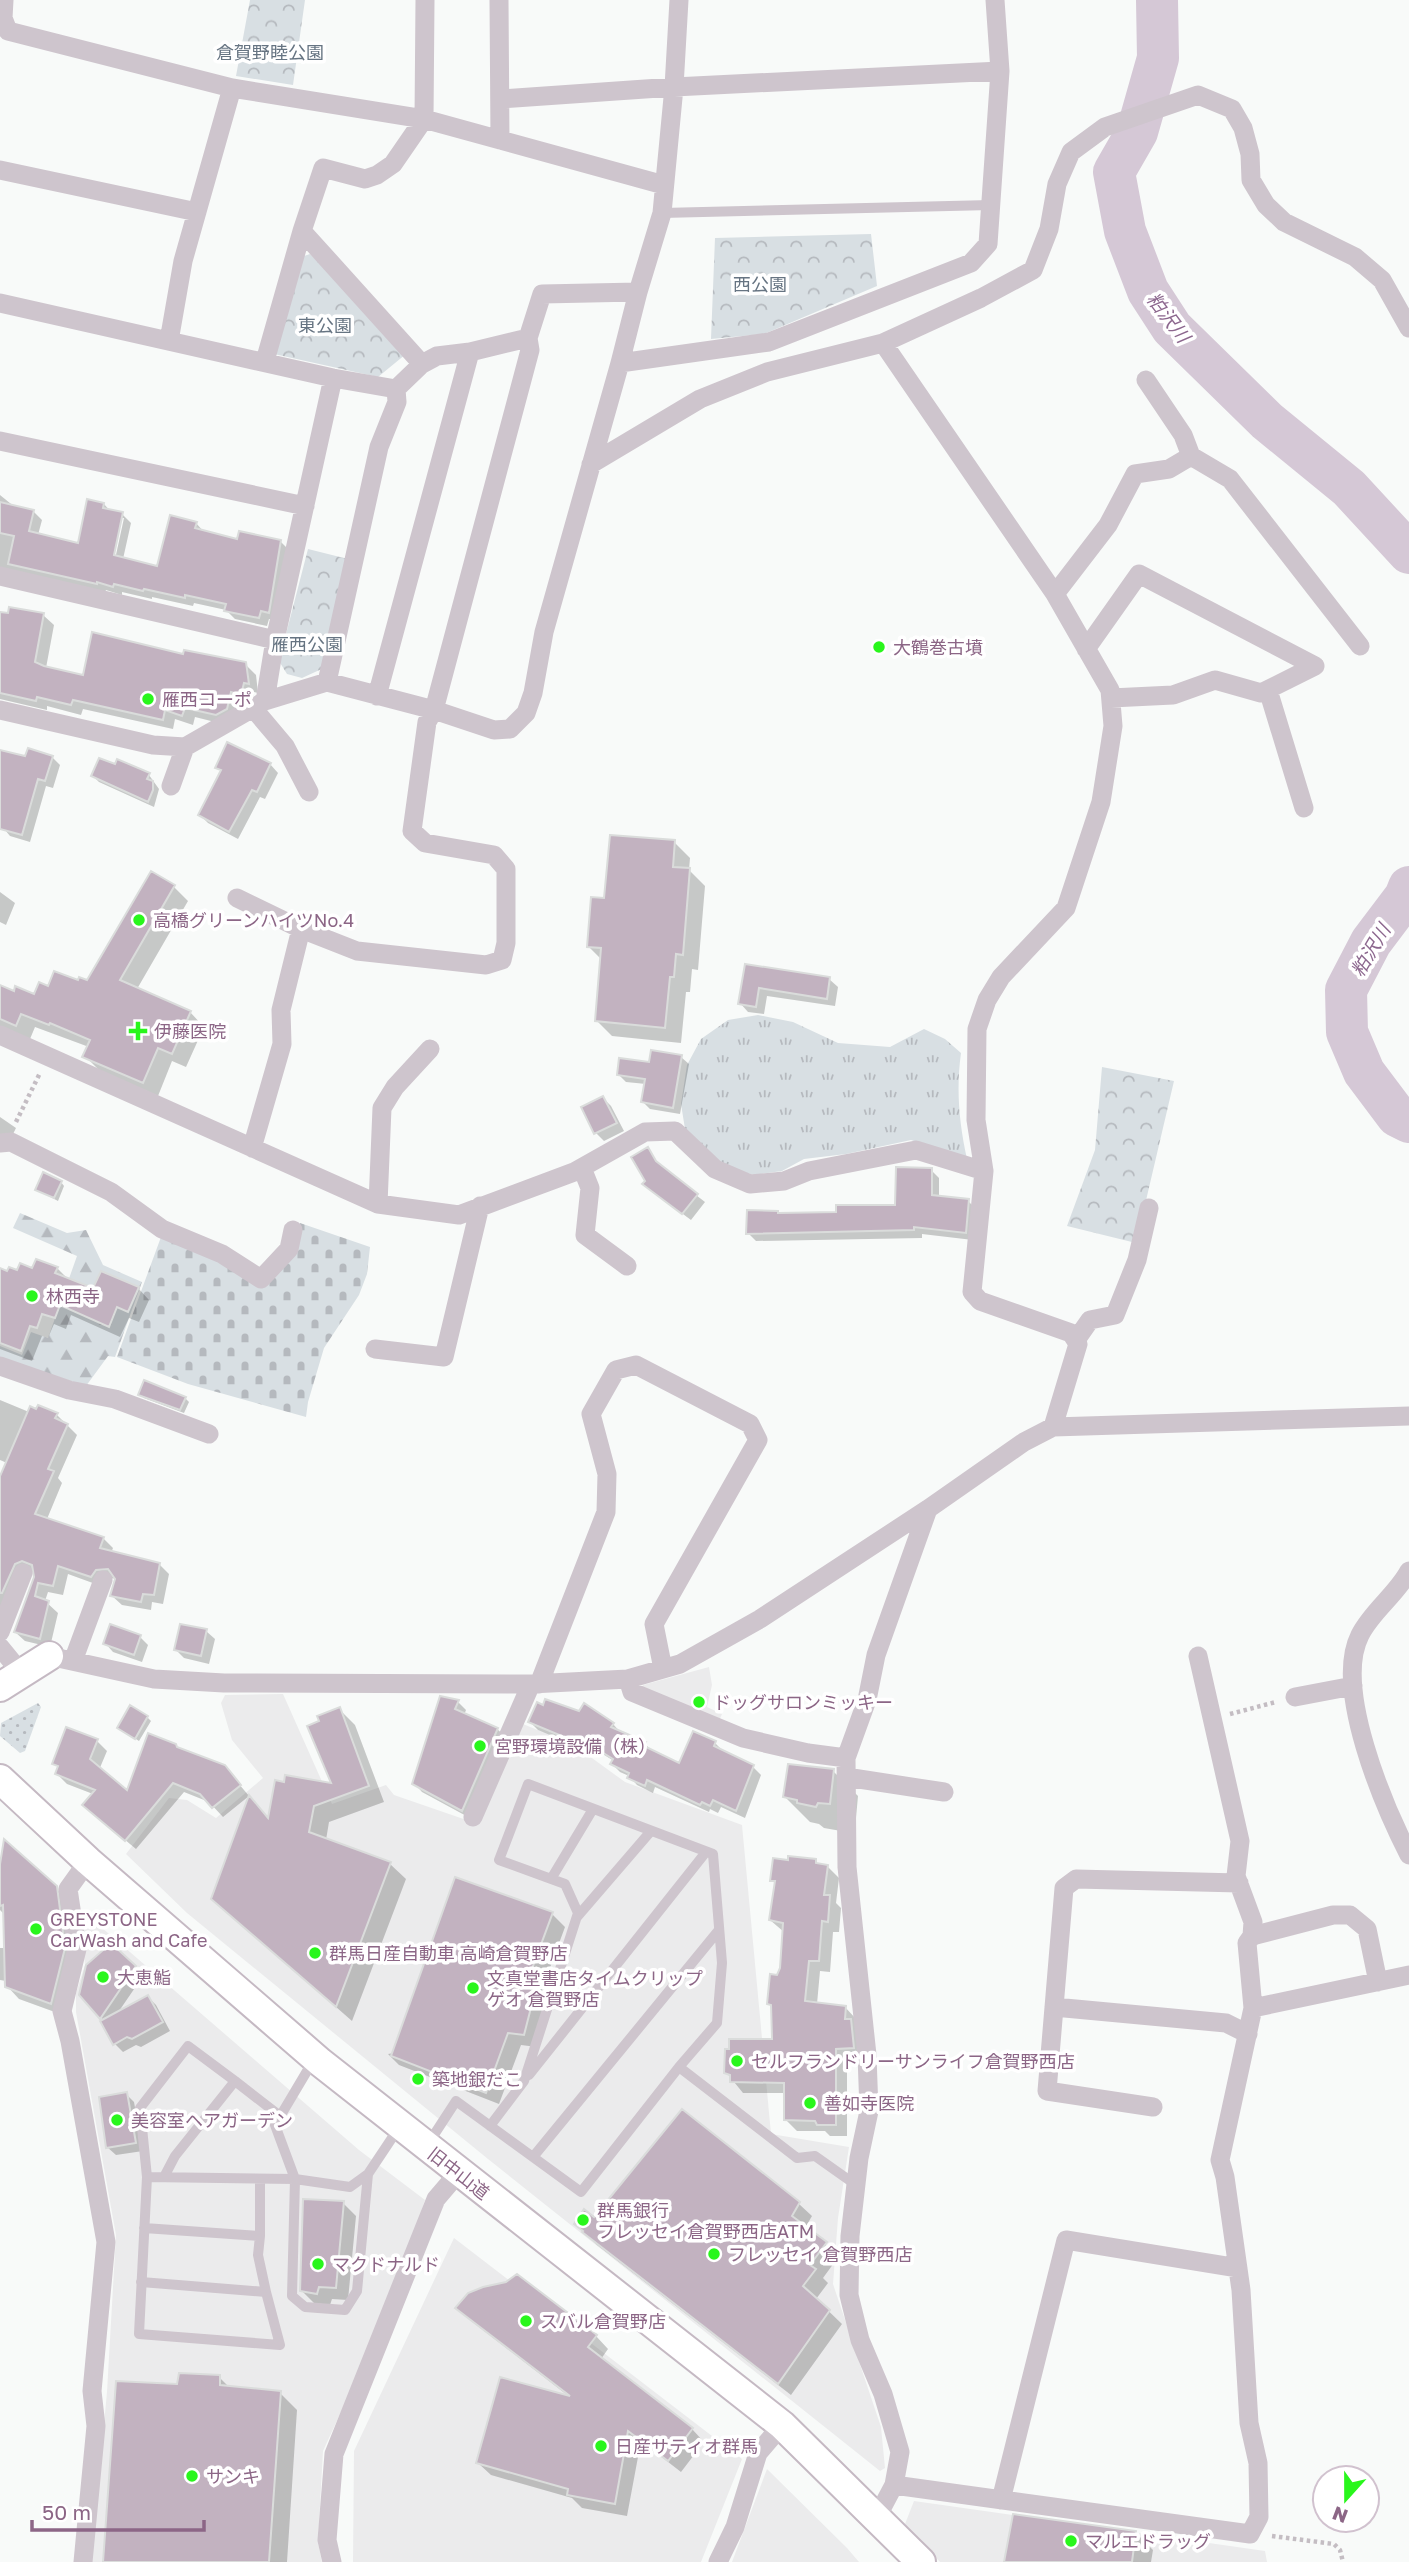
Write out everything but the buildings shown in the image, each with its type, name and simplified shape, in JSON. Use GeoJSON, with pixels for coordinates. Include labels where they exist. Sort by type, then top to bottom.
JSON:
{"type":"FeatureCollection","features":[{"type":"Feature","properties":{"kind":"main road"},"geometry":{"type":"LineString","coordinates":[[11,1681],[61,1658]]}},
{"type":"Feature","properties":{"kind":"main road","name":"旧中山道"},"geometry":{"type":"LineString","coordinates":[[0,1779],[88,1861],[315,2058],[782,2425],[921,2562]]}},
{"type":"Feature","properties":{"kind":"street"},"geometry":{"type":"LineString","coordinates":[[4,0],[3,18],[8,31],[232,88],[424,120],[664,184]]}},
{"type":"Feature","properties":{"kind":"street"},"geometry":{"type":"LineString","coordinates":[[265,361],[323,168],[365,178],[377,175],[393,164],[424,120],[425,0]]}},
{"type":"Feature","properties":{"kind":"street"},"geometry":{"type":"LineString","coordinates":[[499,0],[500,140]]}},
{"type":"Feature","properties":{"kind":"street"},"geometry":{"type":"LineString","coordinates":[[0,710],[153,745],[185,747],[259,705],[327,682],[434,710],[494,730],[510,729],[526,713],[533,693],[544,632],[662,213],[679,0]]}},
{"type":"Feature","properties":{"kind":"street"},"geometry":{"type":"LineString","coordinates":[[620,363],[769,342],[971,263],[988,244],[1000,71],[995,0]]}},
{"type":"Feature","properties":{"kind":"street"},"geometry":{"type":"LineString","coordinates":[[501,99],[674,87],[1000,71]]}},
{"type":"Feature","properties":{"kind":"street"},"geometry":{"type":"LineString","coordinates":[[169,341],[183,261],[232,88]]}},
{"type":"Feature","properties":{"kind":"street"},"geometry":{"type":"LineString","coordinates":[[591,464],[700,399],[767,372],[883,343],[981,298],[1033,270],[1049,229],[1057,184],[1071,152],[1105,127],[1198,95],[1232,109],[1243,128],[1250,153],[1251,180],[1266,205],[1284,222],[1355,257],[1373,272],[1382,280],[1409,328]]}},
{"type":"Feature","properties":{"kind":"street"},"geometry":{"type":"LineString","coordinates":[[0,170],[197,212]]}},
{"type":"Feature","properties":{"kind":"street"},"geometry":{"type":"LineString","coordinates":[[302,231],[422,364]]}},
{"type":"Feature","properties":{"kind":"street"},"geometry":{"type":"LineString","coordinates":[[237,898],[301,929],[356,951],[486,965],[502,960],[506,943],[506,869],[494,855],[425,843],[412,831],[427,722],[434,710],[530,351],[528,338],[542,294],[638,292]]}},
{"type":"Feature","properties":{"kind":"street"},"geometry":{"type":"LineString","coordinates":[[0,303],[333,378],[396,389]]}},
{"type":"Feature","properties":{"kind":"street"},"geometry":{"type":"LineString","coordinates":[[396,389],[422,364],[437,356],[470,352],[528,338]]}},
{"type":"Feature","properties":{"kind":"street"},"geometry":{"type":"LineString","coordinates":[[883,343],[1055,594],[1110,690],[1113,726],[1101,802],[1066,908],[1001,977],[987,1000],[977,1029],[976,1120],[984,1171],[972,1292],[980,1301],[1071,1333],[1076,1340],[1078,1344],[1053,1427]]}},
{"type":"Feature","properties":{"kind":"street"},"geometry":{"type":"LineString","coordinates":[[377,696],[470,352]]}},
{"type":"Feature","properties":{"kind":"street"},"geometry":{"type":"LineString","coordinates":[[310,792],[259,705],[333,378]]}},
{"type":"Feature","properties":{"kind":"street"},"geometry":{"type":"LineString","coordinates":[[1146,380],[1183,435],[1191,456],[1230,479],[1360,646]]}},
{"type":"Feature","properties":{"kind":"street"},"geometry":{"type":"LineString","coordinates":[[327,682],[379,447],[397,402],[396,389]]}},
{"type":"Feature","properties":{"kind":"street"},"geometry":{"type":"LineString","coordinates":[[0,441],[305,506]]}},
{"type":"Feature","properties":{"kind":"street"},"geometry":{"type":"LineString","coordinates":[[1055,594],[1108,525],[1135,474],[1169,469],[1191,456]]}},
{"type":"Feature","properties":{"kind":"street"},"geometry":{"type":"LineString","coordinates":[[1087,649],[1139,574],[1315,666],[1261,693],[1215,680],[1173,695],[1111,698]]}},
{"type":"Feature","properties":{"kind":"street"},"geometry":{"type":"LineString","coordinates":[[0,576],[275,640]]}},
{"type":"Feature","properties":{"kind":"street"},"geometry":{"type":"LineString","coordinates":[[1268,690],[1304,808]]}},
{"type":"Feature","properties":{"kind":"street"},"geometry":{"type":"LineString","coordinates":[[171,786],[185,747]]}},
{"type":"Feature","properties":{"kind":"street"},"geometry":{"type":"LineString","coordinates":[[251,1148],[282,1044],[281,1010],[301,929]]}},
{"type":"Feature","properties":{"kind":"street"},"geometry":{"type":"LineString","coordinates":[[0,1035],[378,1204],[459,1214],[582,1168],[645,1132],[675,1131],[715,1168],[750,1184],[784,1181],[809,1171],[916,1150],[984,1171]]}},
{"type":"Feature","properties":{"kind":"street"},"geometry":{"type":"LineString","coordinates":[[378,1204],[382,1108],[395,1087],[430,1049]]}},
{"type":"Feature","properties":{"kind":"street"},"geometry":{"type":"LineString","coordinates":[[3,1143],[11,1142],[111,1192],[162,1229],[222,1254],[261,1279],[289,1249],[293,1230]]}},
{"type":"Feature","properties":{"kind":"street"},"geometry":{"type":"LineString","coordinates":[[582,1168],[590,1188],[585,1235],[627,1266]]}},
{"type":"Feature","properties":{"kind":"street"},"geometry":{"type":"LineString","coordinates":[[375,1349],[444,1357],[480,1206]]}},
{"type":"Feature","properties":{"kind":"street"},"geometry":{"type":"LineString","coordinates":[[1076,1340],[1090,1320],[1115,1315],[1137,1260],[1149,1208]]}},
{"type":"Feature","properties":{"kind":"street"},"geometry":{"type":"LineString","coordinates":[[474,1817],[535,1684],[606,1512],[607,1474],[591,1414],[616,1370],[636,1365],[750,1423],[758,1440],[654,1624],[663,1669]]}},
{"type":"Feature","properties":{"kind":"street"},"geometry":{"type":"LineString","coordinates":[[0,1366],[69,1390],[115,1399],[209,1434]]}},
{"type":"Feature","properties":{"kind":"street"},"geometry":{"type":"LineString","coordinates":[[103,1580],[61,1658],[154,1679],[201,1681],[295,1684],[535,1684],[628,1679],[680,1664],[760,1619],[928,1509],[1024,1442],[1053,1427],[1409,1416]]}},
{"type":"Feature","properties":{"kind":"street"},"geometry":{"type":"LineString","coordinates":[[877,2517],[894,2485],[901,2452],[883,2394],[860,2340],[849,2295],[850,2235],[869,2111],[867,2054],[848,1867],[846,1767],[867,1700],[876,1655],[928,1509]]}},
{"type":"Feature","properties":{"kind":"street"},"geometry":{"type":"LineString","coordinates":[[1409,1570],[1360,1634],[1353,1652],[1353,1686],[1357,1716],[1390,1818],[1409,1855]]}},
{"type":"Feature","properties":{"kind":"street"},"geometry":{"type":"LineString","coordinates":[[0,1632],[23,1573]]}},
{"type":"Feature","properties":{"kind":"street"},"geometry":{"type":"LineString","coordinates":[[0,1647],[11,1681]]}},
{"type":"Feature","properties":{"kind":"street"},"geometry":{"type":"LineString","coordinates":[[894,2485],[1250,2534],[1259,2517],[1258,2463],[1249,2423],[1238,2268],[1225,2177],[1220,2160],[1253,2008],[1247,1943],[1252,1936],[1253,1922],[1236,1876],[1240,1841],[1198,1656]]}},
{"type":"Feature","properties":{"kind":"street"},"geometry":{"type":"LineString","coordinates":[[628,1679],[632,1692],[743,1738],[807,1753],[846,1767],[944,1792]]}},
{"type":"Feature","properties":{"kind":"street"},"geometry":{"type":"LineString","coordinates":[[1295,1697],[1353,1686]]}},
{"type":"Feature","properties":{"kind":"street"},"geometry":{"type":"LineString","coordinates":[[83,2562],[96,2426],[92,2391],[106,2242],[70,2040],[62,2011],[77,1949],[68,1889],[88,1861]]}},
{"type":"Feature","properties":{"kind":"street"},"geometry":{"type":"LineString","coordinates":[[1153,2107],[1047,2091],[1064,1888],[1076,1879],[1239,1883]]}},
{"type":"Feature","properties":{"kind":"street"},"geometry":{"type":"LineString","coordinates":[[1252,1936],[1333,1915],[1350,1915],[1367,1930],[1378,1982]]}},
{"type":"Feature","properties":{"kind":"street"},"geometry":{"type":"LineString","coordinates":[[1253,2008],[1409,1975]]}},
{"type":"Feature","properties":{"kind":"street"},"geometry":{"type":"LineString","coordinates":[[1054,2007],[1226,2023],[1248,2034]]}},
{"type":"Feature","properties":{"kind":"street"},"geometry":{"type":"LineString","coordinates":[[332,2562],[327,2540],[334,2454],[436,2199],[458,2172]]}},
{"type":"Feature","properties":{"kind":"street"},"geometry":{"type":"LineString","coordinates":[[1001,2500],[1066,2240],[1238,2268]]}},
{"type":"Feature","properties":{"kind":"street"},"geometry":{"type":"LineString","coordinates":[[718,2562],[735,2527],[758,2454],[782,2425]]}},
{"type":"Feature","properties":{"kind":"lane"},"geometry":{"type":"LineString","coordinates":[[662,213],[991,205]]}},
{"type":"Feature","properties":{"kind":"lane"},"geometry":{"type":"LineString","coordinates":[[426,2147],[456,2101],[581,2192],[678,2067],[717,2022],[722,1963],[713,1854],[528,1784],[499,1860],[565,1884],[578,1913],[524,2081]]}},
{"type":"Feature","properties":{"kind":"lane"},"geometry":{"type":"LineString","coordinates":[[551,1879],[593,1809]]}},
{"type":"Feature","properties":{"kind":"lane"},"geometry":{"type":"LineString","coordinates":[[577,1917],[651,1831]]}},
{"type":"Feature","properties":{"kind":"lane"},"geometry":{"type":"LineString","coordinates":[[490,2126],[706,1852]]}},
{"type":"Feature","properties":{"kind":"lane"},"geometry":{"type":"LineString","coordinates":[[533,2157],[719,1930]]}},
{"type":"Feature","properties":{"kind":"lane"},"geometry":{"type":"LineString","coordinates":[[260,2179],[258,2255],[280,2345],[139,2334],[147,2176],[140,2108],[188,2046],[281,2116]]}},
{"type":"Feature","properties":{"kind":"lane"},"geometry":{"type":"LineString","coordinates":[[315,2058],[275,2125],[295,2179],[292,2296],[305,2307],[345,2309],[357,2291],[368,2174]]}},
{"type":"Feature","properties":{"kind":"lane"},"geometry":{"type":"LineString","coordinates":[[678,2067],[797,2158],[815,2156],[856,2185]]}},
{"type":"Feature","properties":{"kind":"lane"},"geometry":{"type":"LineString","coordinates":[[164,2177],[175,2156],[234,2081]]}},
{"type":"Feature","properties":{"kind":"lane"},"geometry":{"type":"LineString","coordinates":[[147,2176],[295,2179],[350,2187],[368,2174],[400,2126]]}},
{"type":"Feature","properties":{"kind":"lane"},"geometry":{"type":"LineString","coordinates":[[144,2228],[260,2236]]}},
{"type":"Feature","properties":{"kind":"lane"},"geometry":{"type":"LineString","coordinates":[[141,2282],[266,2292]]}},
{"type":"Feature","properties":{"kind":"path"},"geometry":{"type":"LineString","coordinates":[[3,1143],[48,1056]]}},
{"type":"Feature","properties":{"kind":"path"},"geometry":{"type":"LineString","coordinates":[[1213,1718],[1295,1697]]}},
{"type":"Feature","properties":{"kind":"path"},"geometry":{"type":"LineString","coordinates":[[1250,2534],[1334,2544],[1340,2550],[1343,2562]]}},
{"type":"Feature","properties":{"kind":"shaded area"},"geometry":{"type":"Polygon","coordinates":[[[709,1667],[712,1685],[707,1707],[722,1714],[718,1723],[641,1691],[643,1685],[709,1667]]]}},
{"type":"Feature","properties":{"kind":"shaded area"},"geometry":{"type":"Polygon","coordinates":[[[283,1694],[332,1804],[386,1785],[394,1795],[478,1824],[523,1724],[574,1745],[625,1782],[742,1825],[771,2134],[849,2147],[838,2218],[833,2284],[881,2427],[885,2468],[880,2471],[488,2159],[187,1913],[126,1854],[169,1798],[187,1800],[216,1818],[263,1778],[232,1740],[221,1703],[225,1695],[283,1694]]]}},
{"type":"Feature","properties":{"kind":"shaded area"},"geometry":{"type":"Polygon","coordinates":[[[79,1908],[359,2150],[425,2200],[391,2303],[323,2451],[318,2542],[322,2562],[91,2562],[107,2392],[116,2235],[76,2012],[76,1993],[85,1965],[79,1908]]]}},
{"type":"Feature","properties":{"kind":"shaded area"},"geometry":{"type":"Polygon","coordinates":[[[454,2238],[742,2459],[701,2562],[353,2562],[354,2451],[454,2238]]]}},
{"type":"Feature","properties":{"kind":"shaded area"},"geometry":{"type":"Polygon","coordinates":[[[767,2469],[847,2548],[859,2562],[732,2562],[767,2469]]]}},
{"type":"Feature","properties":{"kind":"shaded area"},"geometry":{"type":"Polygon","coordinates":[[[914,2501],[1265,2551],[1267,2562],[940,2562],[905,2524],[914,2501]]]}},
{"type":"Feature","properties":{"kind":"green space","name":"倉賀野睦公園"},"geometry":{"type":"Polygon","coordinates":[[[250,0],[305,0],[293,85],[236,76],[250,0]]]}},
{"type":"Feature","properties":{"kind":"green space","name":"西公園"},"geometry":{"type":"Polygon","coordinates":[[[871,234],[877,286],[764,334],[711,339],[715,238],[871,234]]]}},
{"type":"Feature","properties":{"kind":"green space","name":"東公園"},"geometry":{"type":"Polygon","coordinates":[[[310,254],[339,281],[406,354],[378,377],[274,354],[304,256],[310,254]]]}},
{"type":"Feature","properties":{"kind":"green space","name":"雁西公園"},"geometry":{"type":"Polygon","coordinates":[[[308,549],[348,559],[326,667],[302,678],[287,674],[279,661],[308,549]]]}},
{"type":"Feature","properties":{"kind":"green space"},"geometry":{"type":"Polygon","coordinates":[[[758,1015],[793,1022],[838,1043],[890,1047],[924,1029],[945,1039],[961,1053],[959,1106],[967,1159],[911,1140],[846,1154],[804,1159],[782,1171],[754,1175],[726,1167],[685,1129],[681,1104],[687,1065],[701,1039],[728,1020],[758,1015]]]}},
{"type":"Feature","properties":{"kind":"green space"},"geometry":{"type":"Polygon","coordinates":[[[1102,1067],[1174,1081],[1136,1243],[1067,1226],[1095,1150],[1102,1067]]]}},
{"type":"Feature","properties":{"kind":"green space"},"geometry":{"type":"Polygon","coordinates":[[[20,1213],[67,1233],[86,1230],[103,1265],[142,1282],[115,1357],[108,1356],[86,1386],[0,1358],[0,1346],[22,1355],[31,1332],[48,1338],[77,1256],[13,1228],[20,1213]]]}},
{"type":"Feature","properties":{"kind":"green space"},"geometry":{"type":"Polygon","coordinates":[[[300,1223],[370,1247],[367,1274],[359,1295],[324,1348],[306,1417],[188,1384],[117,1357],[161,1237],[218,1261],[255,1285],[294,1240],[300,1223]]]}},
{"type":"Feature","properties":{"kind":"green space"},"geometry":{"type":"Polygon","coordinates":[[[38,1703],[41,1707],[25,1751],[20,1753],[0,1736],[1,1723],[38,1703]]]}},
{"type":"Feature","properties":{"kind":"waterway","name":"粕沢川"},"geometry":{"type":"LineString","coordinates":[[1157,0],[1158,58],[1137,132],[1114,172],[1125,231],[1148,291],[1172,328],[1267,421],[1349,488],[1409,553]]}},
{"type":"Feature","properties":{"kind":"waterway","name":"粕沢川"},"geometry":{"type":"LineString","coordinates":[[1409,887],[1405,897],[1371,942],[1346,990],[1347,1032],[1364,1072],[1397,1116],[1409,1122]]}},
{"type":"Feature","properties":{"kind":"place","name":"大鶴巻古墳"},"geometry":{"type":"Point","coordinates":[879,647]}},
{"type":"Feature","properties":{"kind":"place","name":"雁西コーポ"},"geometry":{"type":"Point","coordinates":[148,699]}},
{"type":"Feature","properties":{"kind":"place","name":"高橋グリーンハイツNo.4"},"geometry":{"type":"Point","coordinates":[139,920]}},
{"type":"Feature","properties":{"kind":"place","name":"伊藤医院"},"geometry":{"type":"Point","coordinates":[138,1031]}},
{"type":"Feature","properties":{"kind":"place","name":"林西寺"},"geometry":{"type":"Point","coordinates":[32,1296]}},
{"type":"Feature","properties":{"kind":"place","name":"ドッグサロンミッキー"},"geometry":{"type":"Point","coordinates":[699,1702]}},
{"type":"Feature","properties":{"kind":"place","name":"宮野環境設備（株）"},"geometry":{"type":"Point","coordinates":[480,1746]}},
{"type":"Feature","properties":{"kind":"place","name":"GREYSTONE CarWash and Cafe"},"geometry":{"type":"Point","coordinates":[36,1929]}},
{"type":"Feature","properties":{"kind":"place","name":"群馬日産自動車 高崎倉賀野店"},"geometry":{"type":"Point","coordinates":[315,1953]}},
{"type":"Feature","properties":{"kind":"place","name":"大恵鮨"},"geometry":{"type":"Point","coordinates":[103,1977]}},
{"type":"Feature","properties":{"kind":"place","name":"文真堂書店タイムクリップ ゲオ 倉賀野店"},"geometry":{"type":"Point","coordinates":[473,1988]}},
{"type":"Feature","properties":{"kind":"place","name":"セルフランドリーサンライフ倉賀野西店"},"geometry":{"type":"Point","coordinates":[737,2061]}},
{"type":"Feature","properties":{"kind":"place","name":"築地銀だこ"},"geometry":{"type":"Point","coordinates":[418,2079]}},
{"type":"Feature","properties":{"kind":"place","name":"善如寺医院"},"geometry":{"type":"Point","coordinates":[810,2103]}},
{"type":"Feature","properties":{"kind":"place","name":"美容室ヘアガーデン"},"geometry":{"type":"Point","coordinates":[117,2120]}},
{"type":"Feature","properties":{"kind":"place","name":"群馬銀行 フレッセイ倉賀野西店ATM"},"geometry":{"type":"Point","coordinates":[583,2220]}},
{"type":"Feature","properties":{"kind":"place","name":"フレッセイ 倉賀野西店"},"geometry":{"type":"Point","coordinates":[714,2254]}},
{"type":"Feature","properties":{"kind":"place","name":"マクドナルド"},"geometry":{"type":"Point","coordinates":[318,2264]}},
{"type":"Feature","properties":{"kind":"place","name":"スバル倉賀野店"},"geometry":{"type":"Point","coordinates":[526,2321]}},
{"type":"Feature","properties":{"kind":"place","name":"日産サティオ群馬"},"geometry":{"type":"Point","coordinates":[601,2446]}},
{"type":"Feature","properties":{"kind":"place","name":"サンキ"},"geometry":{"type":"Point","coordinates":[192,2476]}},
{"type":"Feature","properties":{"kind":"place","name":"マルエドラッグ"},"geometry":{"type":"Point","coordinates":[1071,2541]}}]}
